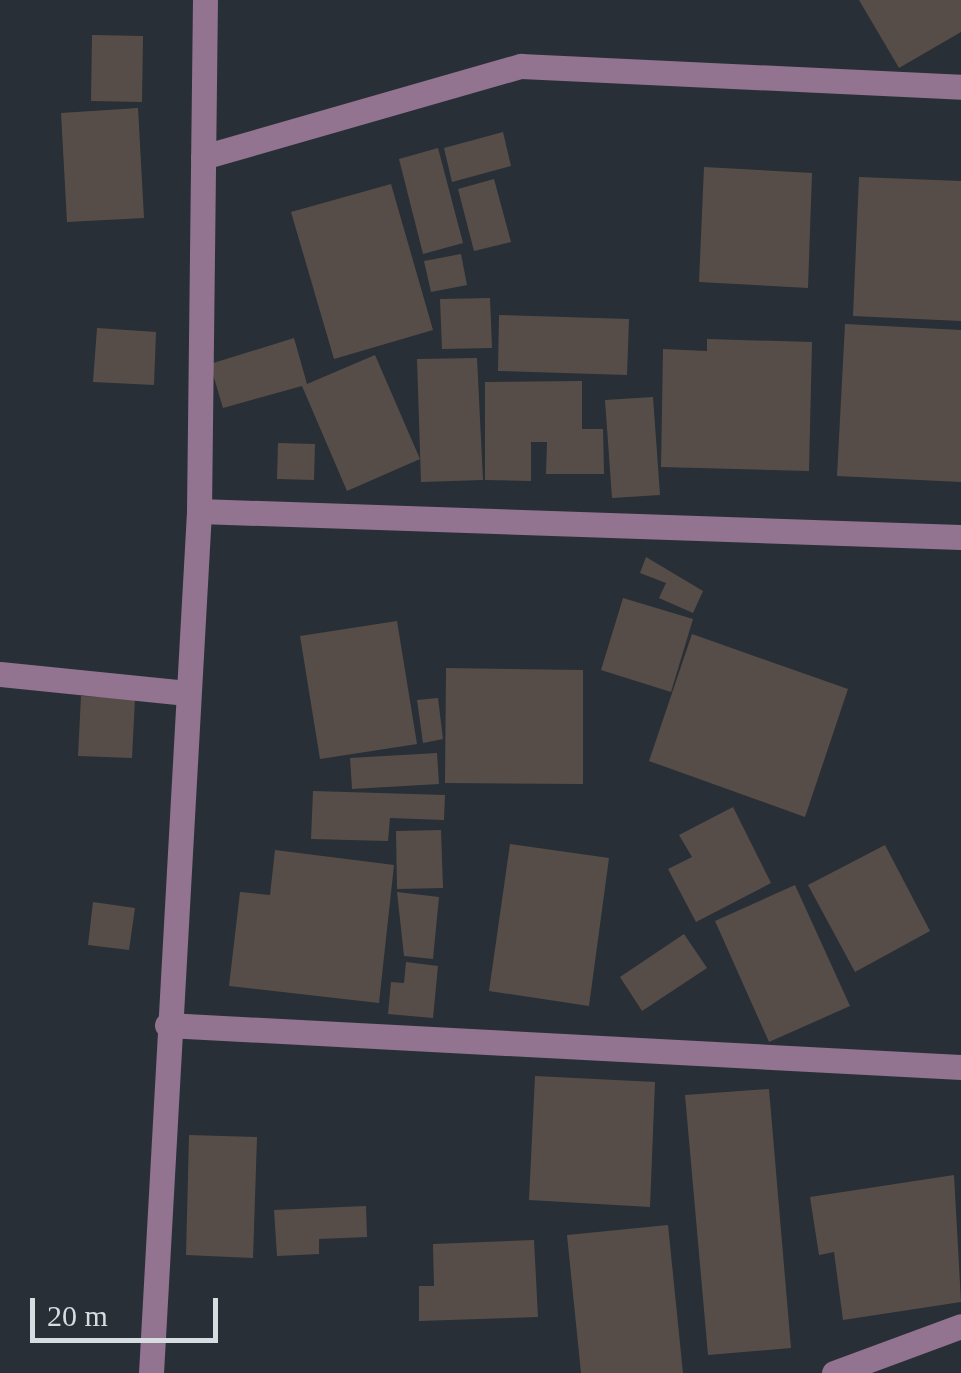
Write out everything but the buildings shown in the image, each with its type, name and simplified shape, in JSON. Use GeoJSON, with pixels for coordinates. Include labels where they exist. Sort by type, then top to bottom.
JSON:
{"type":"FeatureCollection","features":[{"type":"Feature","properties":{"kind":"street"},"geometry":{"type":"LineString","coordinates":[[152,1373],[168,1025],[200,511],[205,0]]}},
{"type":"Feature","properties":{"kind":"street"},"geometry":{"type":"LineString","coordinates":[[203,157],[521,66],[961,86]]}},
{"type":"Feature","properties":{"kind":"street"},"geometry":{"type":"LineString","coordinates":[[200,511],[961,537]]}},
{"type":"Feature","properties":{"kind":"street"},"geometry":{"type":"LineString","coordinates":[[0,674],[188,693]]}},
{"type":"Feature","properties":{"kind":"street"},"geometry":{"type":"LineString","coordinates":[[168,1025],[961,1067]]}},
{"type":"Feature","properties":{"kind":"street"},"geometry":{"type":"LineString","coordinates":[[834,1373],[961,1326]]}}]}
